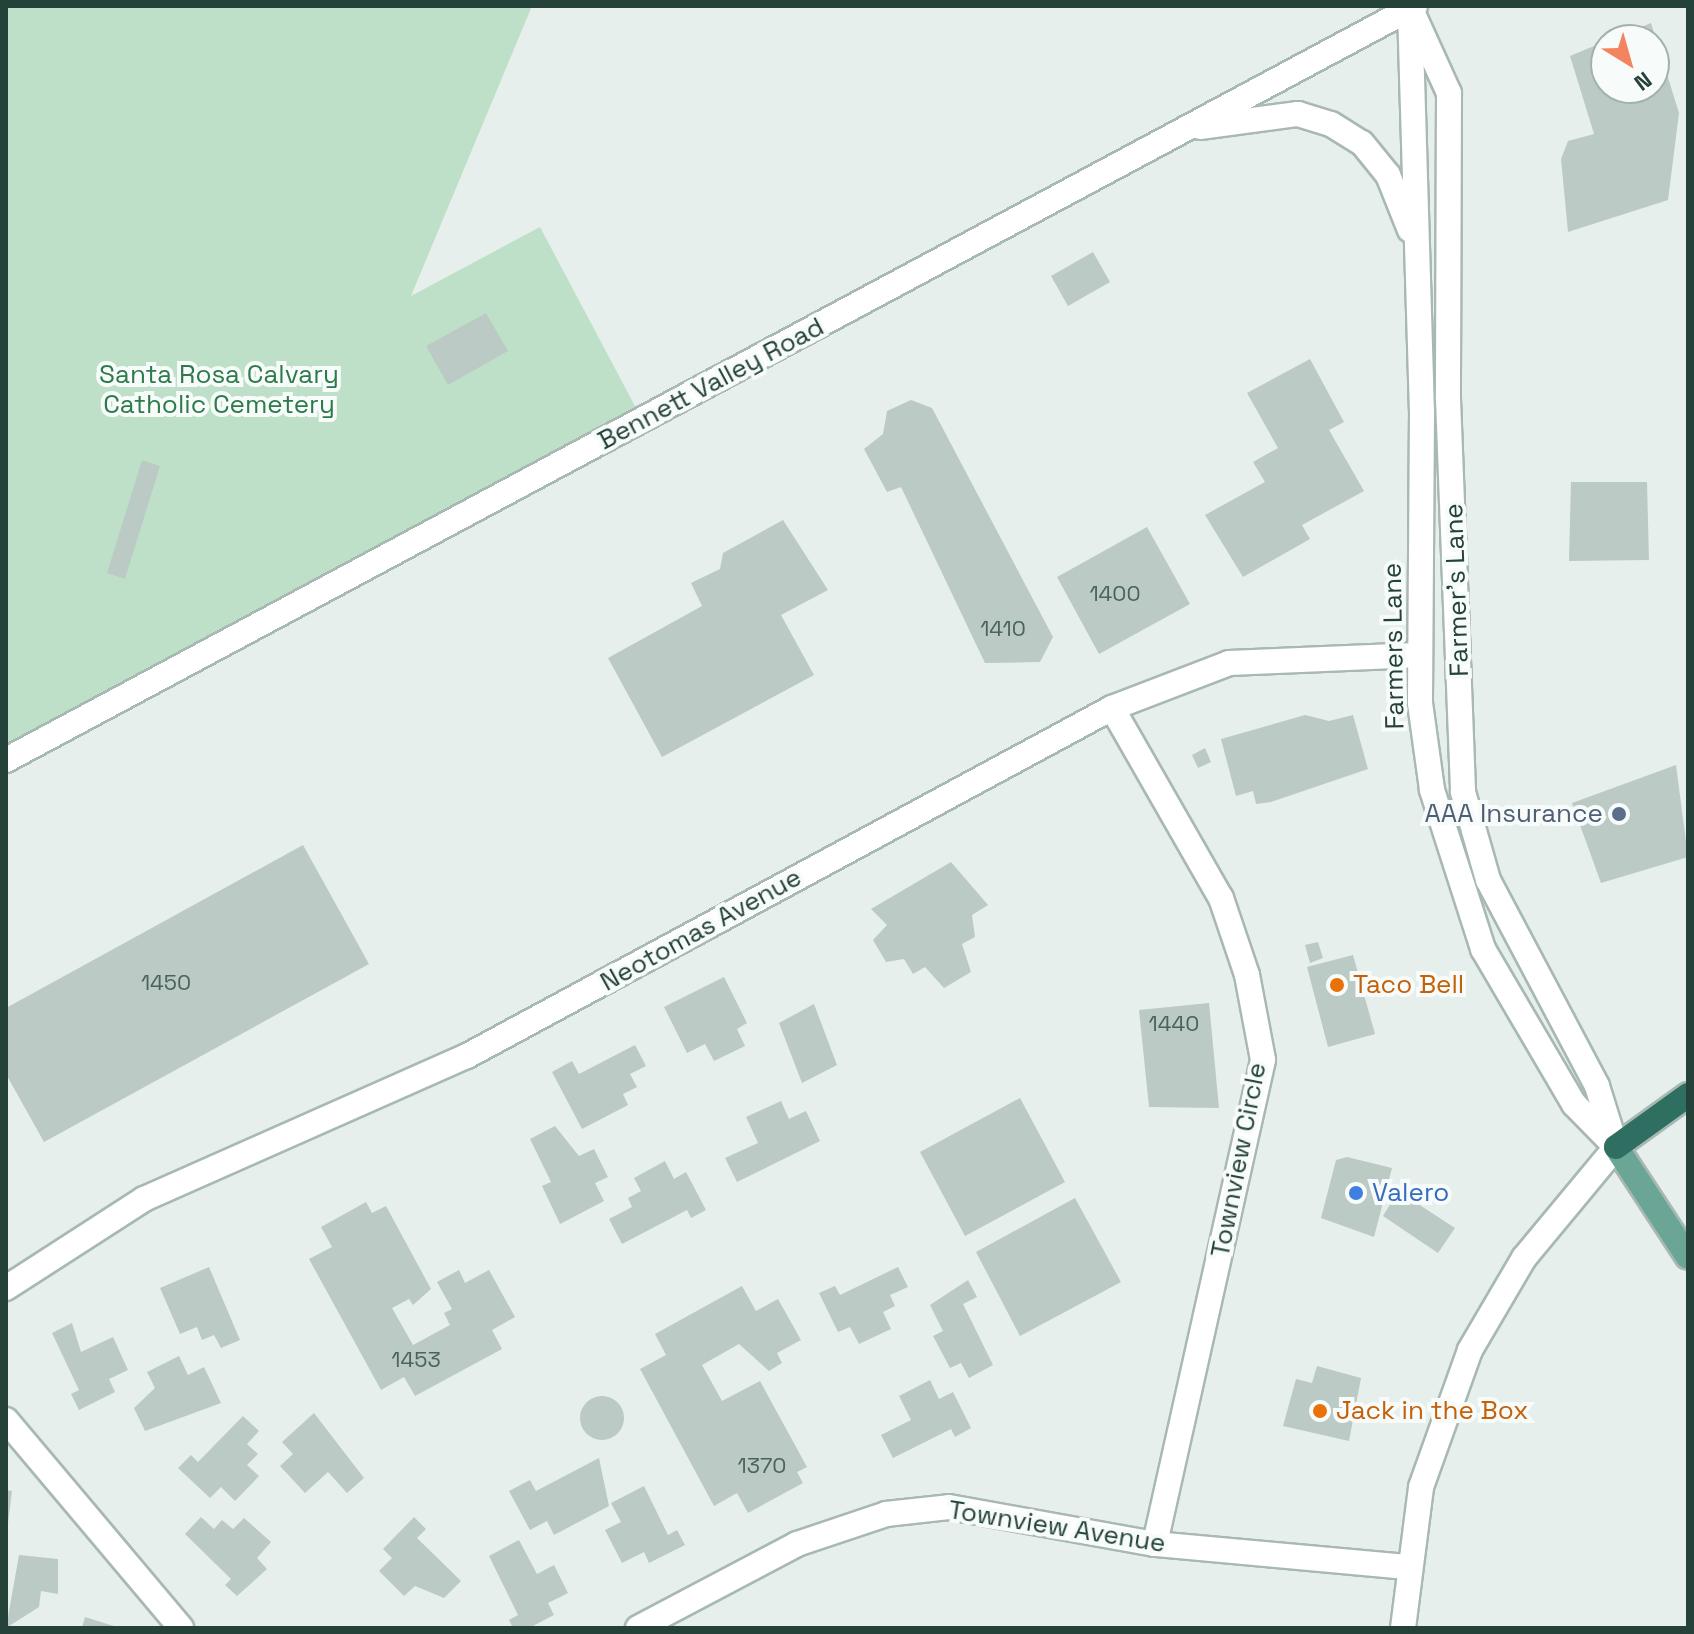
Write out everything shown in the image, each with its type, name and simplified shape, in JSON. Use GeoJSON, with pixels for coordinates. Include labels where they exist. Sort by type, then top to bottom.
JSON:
{"type":"FeatureCollection","features":[{"type":"Feature","properties":{"kind":"highway"},"geometry":{"type":"LineString","coordinates":[[1616,1147],[1688,1095]]}},
{"type":"Feature","properties":{"kind":"main road","name":"Farmers Lane"},"geometry":{"type":"LineString","coordinates":[[1616,1147],[1688,1257]]}},
{"type":"Feature","properties":{"kind":"street","name":"Bennett Valley Road"},"geometry":{"type":"LineString","coordinates":[[6,760],[1412,7]]}},
{"type":"Feature","properties":{"kind":"street","name":"Farmers Lane"},"geometry":{"type":"LineString","coordinates":[[1412,7],[1419,655],[1432,790],[1483,949],[1574,1104],[1616,1147]]}},
{"type":"Feature","properties":{"kind":"street","name":"Farmer's Lane"},"geometry":{"type":"LineString","coordinates":[[1412,7],[1449,93],[1448,399],[1463,792],[1488,880],[1597,1086],[1616,1147]]}},
{"type":"Feature","properties":{"kind":"street"},"geometry":{"type":"LineString","coordinates":[[1181,130],[1298,114],[1347,132],[1388,175],[1417,248]]}},
{"type":"Feature","properties":{"kind":"street","name":"Neotomas Avenue"},"geometry":{"type":"LineString","coordinates":[[6,1288],[144,1199],[467,1056],[1112,708],[1229,663],[1419,655]]}},
{"type":"Feature","properties":{"kind":"street","name":"Townview Circle"},"geometry":{"type":"LineString","coordinates":[[1112,708],[1221,898],[1247,975],[1263,1060],[1155,1544]]}},
{"type":"Feature","properties":{"kind":"street"},"geometry":{"type":"LineString","coordinates":[[1403,1628],[1406,1567],[1430,1452],[1470,1350],[1524,1258],[1616,1147]]}},
{"type":"Feature","properties":{"kind":"street"},"geometry":{"type":"LineString","coordinates":[[6,1420],[181,1628]]}},
{"type":"Feature","properties":{"kind":"street","name":"Townview Avenue"},"geometry":{"type":"LineString","coordinates":[[638,1628],[797,1544],[886,1514],[949,1507],[1155,1544],[1406,1567]]}},
{"type":"Feature","properties":{"kind":"green space","name":"Santa Rosa Calvary Catholic Cemetery"},"geometry":{"type":"Polygon","coordinates":[[[6,6],[532,6],[411,296],[540,227],[636,408],[6,744],[6,6]]]}},
{"type":"Feature","properties":{"kind":"building"},"geometry":{"type":"Polygon","coordinates":[[[1590,48],[1590,104],[1670,104],[1670,84],[1679,113],[1668,200],[1568,232],[1561,159],[1568,141],[1594,134],[1570,56],[1590,48]]]}},
{"type":"Feature","properties":{"kind":"building"},"geometry":{"type":"Polygon","coordinates":[[[1093,252],[1110,282],[1068,306],[1051,276],[1093,252]]]}},
{"type":"Feature","properties":{"kind":"building"},"geometry":{"type":"Polygon","coordinates":[[[486,313],[508,351],[448,385],[426,346],[486,313]]]}},
{"type":"Feature","properties":{"kind":"building"},"geometry":{"type":"Polygon","coordinates":[[[1310,359],[1344,422],[1329,430],[1364,491],[1302,525],[1310,539],[1243,577],[1205,515],[1265,482],[1253,462],[1278,448],[1247,393],[1310,359]]]}},
{"type":"Feature","properties":{"kind":"building"},"geometry":{"type":"Polygon","coordinates":[[[911,400],[932,408],[1053,637],[1040,662],[985,663],[901,487],[887,492],[864,449],[883,434],[887,411],[911,400]]]}},
{"type":"Feature","properties":{"kind":"building"},"geometry":{"type":"Polygon","coordinates":[[[142,460],[160,466],[125,579],[107,573],[142,460]]]}},
{"type":"Feature","properties":{"kind":"building"},"geometry":{"type":"Polygon","coordinates":[[[1571,482],[1647,482],[1649,560],[1569,561],[1571,482]]]}},
{"type":"Feature","properties":{"kind":"building"},"geometry":{"type":"Polygon","coordinates":[[[783,520],[828,590],[781,615],[814,675],[662,757],[608,658],[702,606],[691,583],[720,569],[723,553],[783,520]]]}},
{"type":"Feature","properties":{"kind":"building"},"geometry":{"type":"Polygon","coordinates":[[[1147,527],[1190,604],[1099,654],[1057,577],[1147,527]]]}},
{"type":"Feature","properties":{"kind":"building"},"geometry":{"type":"Polygon","coordinates":[[[1305,715],[1329,721],[1353,715],[1368,769],[1271,802],[1256,804],[1253,791],[1236,796],[1221,739],[1305,715]]]}},
{"type":"Feature","properties":{"kind":"building"},"geometry":{"type":"Polygon","coordinates":[[[1205,748],[1211,762],[1198,768],[1192,755],[1205,748]]]}},
{"type":"Feature","properties":{"kind":"building"},"geometry":{"type":"Polygon","coordinates":[[[1676,765],[1688,857],[1601,883],[1572,803],[1676,765]]]}},
{"type":"Feature","properties":{"kind":"building"},"geometry":{"type":"Polygon","coordinates":[[[303,845],[369,964],[44,1142],[6,1074],[6,1008],[303,845]]]}},
{"type":"Feature","properties":{"kind":"building"},"geometry":{"type":"Polygon","coordinates":[[[951,862],[988,905],[972,915],[975,937],[962,944],[971,972],[944,988],[925,967],[913,974],[904,959],[886,962],[873,940],[887,925],[871,909],[951,862]]]}},
{"type":"Feature","properties":{"kind":"building"},"geometry":{"type":"Polygon","coordinates":[[[1318,942],[1323,958],[1310,963],[1305,945],[1318,942]]]}},
{"type":"Feature","properties":{"kind":"building","name":"Taco Bell"},"geometry":{"type":"Polygon","coordinates":[[[1353,955],[1375,1034],[1328,1047],[1307,967],[1353,955]]]}},
{"type":"Feature","properties":{"kind":"building"},"geometry":{"type":"Polygon","coordinates":[[[724,977],[747,1023],[737,1029],[745,1046],[714,1061],[705,1044],[687,1053],[664,1007],[724,977]]]}},
{"type":"Feature","properties":{"kind":"building"},"geometry":{"type":"Polygon","coordinates":[[[1209,1003],[1219,1108],[1149,1107],[1139,1010],[1209,1003]]]}},
{"type":"Feature","properties":{"kind":"building"},"geometry":{"type":"Polygon","coordinates":[[[814,1004],[837,1065],[802,1083],[779,1023],[814,1004]]]}},
{"type":"Feature","properties":{"kind":"building"},"geometry":{"type":"Polygon","coordinates":[[[635,1045],[646,1066],[630,1074],[637,1087],[623,1094],[628,1105],[582,1129],[552,1072],[572,1061],[579,1074],[635,1045]]]}},
{"type":"Feature","properties":{"kind":"building"},"geometry":{"type":"Polygon","coordinates":[[[1020,1098],[1065,1182],[965,1236],[920,1152],[1020,1098]]]}},
{"type":"Feature","properties":{"kind":"building"},"geometry":{"type":"Polygon","coordinates":[[[781,1101],[789,1119],[806,1111],[820,1141],[737,1182],[725,1158],[758,1143],[746,1117],[781,1101]]]}},
{"type":"Feature","properties":{"kind":"building"},"geometry":{"type":"Polygon","coordinates":[[[555,1126],[579,1156],[594,1149],[608,1177],[595,1183],[604,1201],[560,1224],[542,1186],[551,1182],[530,1139],[555,1126]]]}},
{"type":"Feature","properties":{"kind":"building","name":"Valero"},"geometry":{"type":"Polygon","coordinates":[[[1347,1157],[1392,1168],[1374,1237],[1321,1218],[1336,1160],[1347,1157]]]}},
{"type":"Feature","properties":{"kind":"building"},"geometry":{"type":"Polygon","coordinates":[[[665,1161],[674,1179],[686,1172],[706,1210],[691,1218],[687,1210],[622,1244],[609,1219],[632,1207],[628,1198],[641,1191],[634,1178],[665,1161]]]}},
{"type":"Feature","properties":{"kind":"building","name":"Valero"},"geometry":{"type":"Polygon","coordinates":[[[1398,1191],[1455,1228],[1438,1253],[1383,1216],[1398,1191]]]}},
{"type":"Feature","properties":{"kind":"building"},"geometry":{"type":"Polygon","coordinates":[[[1075,1198],[1121,1282],[1020,1336],[976,1252],[1075,1198]]]}},
{"type":"Feature","properties":{"kind":"building"},"geometry":{"type":"Polygon","coordinates":[[[366,1202],[372,1213],[386,1206],[431,1289],[413,1305],[409,1299],[392,1308],[413,1345],[450,1325],[444,1313],[452,1309],[437,1282],[459,1270],[465,1283],[489,1270],[515,1317],[492,1330],[502,1349],[415,1396],[404,1377],[381,1390],[309,1259],[332,1247],[321,1227],[366,1202]]]}},
{"type":"Feature","properties":{"kind":"building"},"geometry":{"type":"Polygon","coordinates":[[[209,1267],[240,1340],[221,1348],[214,1335],[202,1340],[197,1327],[180,1334],[160,1288],[209,1267]]]}},
{"type":"Feature","properties":{"kind":"building"},"geometry":{"type":"Polygon","coordinates":[[[898,1267],[908,1287],[890,1295],[895,1306],[883,1312],[891,1329],[859,1344],[850,1327],[838,1332],[819,1293],[835,1286],[840,1295],[898,1267]]]}},
{"type":"Feature","properties":{"kind":"building"},"geometry":{"type":"Polygon","coordinates":[[[968,1280],[977,1297],[963,1304],[993,1365],[969,1378],[961,1363],[950,1368],[933,1336],[943,1331],[930,1305],[968,1280]]]}},
{"type":"Feature","properties":{"kind":"building"},"geometry":{"type":"Polygon","coordinates":[[[742,1286],[756,1311],[778,1299],[801,1340],[777,1353],[782,1363],[769,1371],[739,1344],[702,1365],[722,1401],[760,1381],[807,1467],[797,1472],[803,1483],[748,1513],[737,1493],[714,1506],[640,1369],[666,1355],[655,1334],[742,1286]]]}},
{"type":"Feature","properties":{"kind":"building"},"geometry":{"type":"Polygon","coordinates":[[[72,1323],[81,1352],[113,1337],[128,1370],[109,1379],[115,1392],[79,1410],[71,1394],[79,1390],[52,1333],[72,1323]]]}},
{"type":"Feature","properties":{"kind":"building"},"geometry":{"type":"Polygon","coordinates":[[[179,1356],[188,1375],[204,1367],[221,1403],[145,1431],[134,1408],[155,1388],[147,1372],[179,1356]]]}},
{"type":"Feature","properties":{"kind":"building","name":"Jack in the Box"},"geometry":{"type":"Polygon","coordinates":[[[1317,1366],[1361,1378],[1349,1441],[1283,1426],[1296,1379],[1312,1383],[1317,1366]]]}},
{"type":"Feature","properties":{"kind":"building"},"geometry":{"type":"Polygon","coordinates":[[[930,1380],[939,1399],[953,1392],[971,1428],[955,1437],[951,1429],[893,1458],[881,1435],[911,1420],[899,1396],[930,1380]]]}},
{"type":"Feature","properties":{"kind":"building"},"geometry":{"type":"Polygon","coordinates":[[[602,1396],[618,1402],[624,1418],[618,1434],[602,1440],[586,1434],[580,1418],[586,1402],[602,1396]]]}},
{"type":"Feature","properties":{"kind":"building"},"geometry":{"type":"Polygon","coordinates":[[[314,1413],[364,1478],[347,1493],[328,1472],[305,1493],[280,1466],[293,1454],[282,1442],[314,1413]]]}},
{"type":"Feature","properties":{"kind":"building"},"geometry":{"type":"Polygon","coordinates":[[[243,1416],[259,1431],[247,1444],[258,1454],[247,1465],[259,1476],[235,1501],[221,1487],[210,1498],[178,1468],[191,1455],[198,1462],[243,1416]]]}},
{"type":"Feature","properties":{"kind":"building"},"geometry":{"type":"Polygon","coordinates":[[[599,1458],[609,1506],[554,1535],[547,1521],[530,1530],[509,1491],[530,1480],[536,1491],[599,1458]]]}},
{"type":"Feature","properties":{"kind":"building"},"geometry":{"type":"Polygon","coordinates":[[[644,1486],[668,1535],[677,1530],[685,1545],[649,1563],[644,1552],[622,1563],[605,1530],[621,1522],[611,1503],[644,1486]]]}},
{"type":"Feature","properties":{"kind":"building"},"geometry":{"type":"Polygon","coordinates":[[[6,1490],[12,1491],[8,1523],[6,1523],[6,1490]]]}},
{"type":"Feature","properties":{"kind":"building"},"geometry":{"type":"Polygon","coordinates":[[[201,1517],[214,1529],[222,1520],[233,1529],[244,1518],[271,1542],[257,1558],[267,1569],[237,1596],[225,1585],[231,1579],[185,1534],[201,1517]]]}},
{"type":"Feature","properties":{"kind":"building"},"geometry":{"type":"Polygon","coordinates":[[[414,1517],[426,1529],[417,1538],[461,1581],[444,1598],[415,1586],[404,1596],[379,1571],[392,1558],[383,1549],[414,1517]]]}},
{"type":"Feature","properties":{"kind":"building"},"geometry":{"type":"Polygon","coordinates":[[[519,1540],[537,1574],[554,1565],[568,1593],[548,1603],[554,1615],[529,1628],[513,1628],[509,1620],[518,1615],[489,1556],[519,1540]]]}},
{"type":"Feature","properties":{"kind":"building"},"geometry":{"type":"Polygon","coordinates":[[[19,1555],[58,1559],[58,1594],[41,1591],[39,1607],[6,1628],[19,1555]]]}},
{"type":"Feature","properties":{"kind":"building"},"geometry":{"type":"Polygon","coordinates":[[[85,1617],[117,1627],[117,1628],[82,1628],[85,1617]]]}},
{"type":"Feature","properties":{"kind":"place","name":"AAA Insurance"},"geometry":{"type":"Point","coordinates":[1619,814]}},
{"type":"Feature","properties":{"kind":"place","name":"Taco Bell"},"geometry":{"type":"Point","coordinates":[1337,985]}},
{"type":"Feature","properties":{"kind":"place","name":"Valero"},"geometry":{"type":"Point","coordinates":[1356,1193]}},
{"type":"Feature","properties":{"kind":"place","name":"Jack in the Box"},"geometry":{"type":"Point","coordinates":[1320,1411]}}]}
